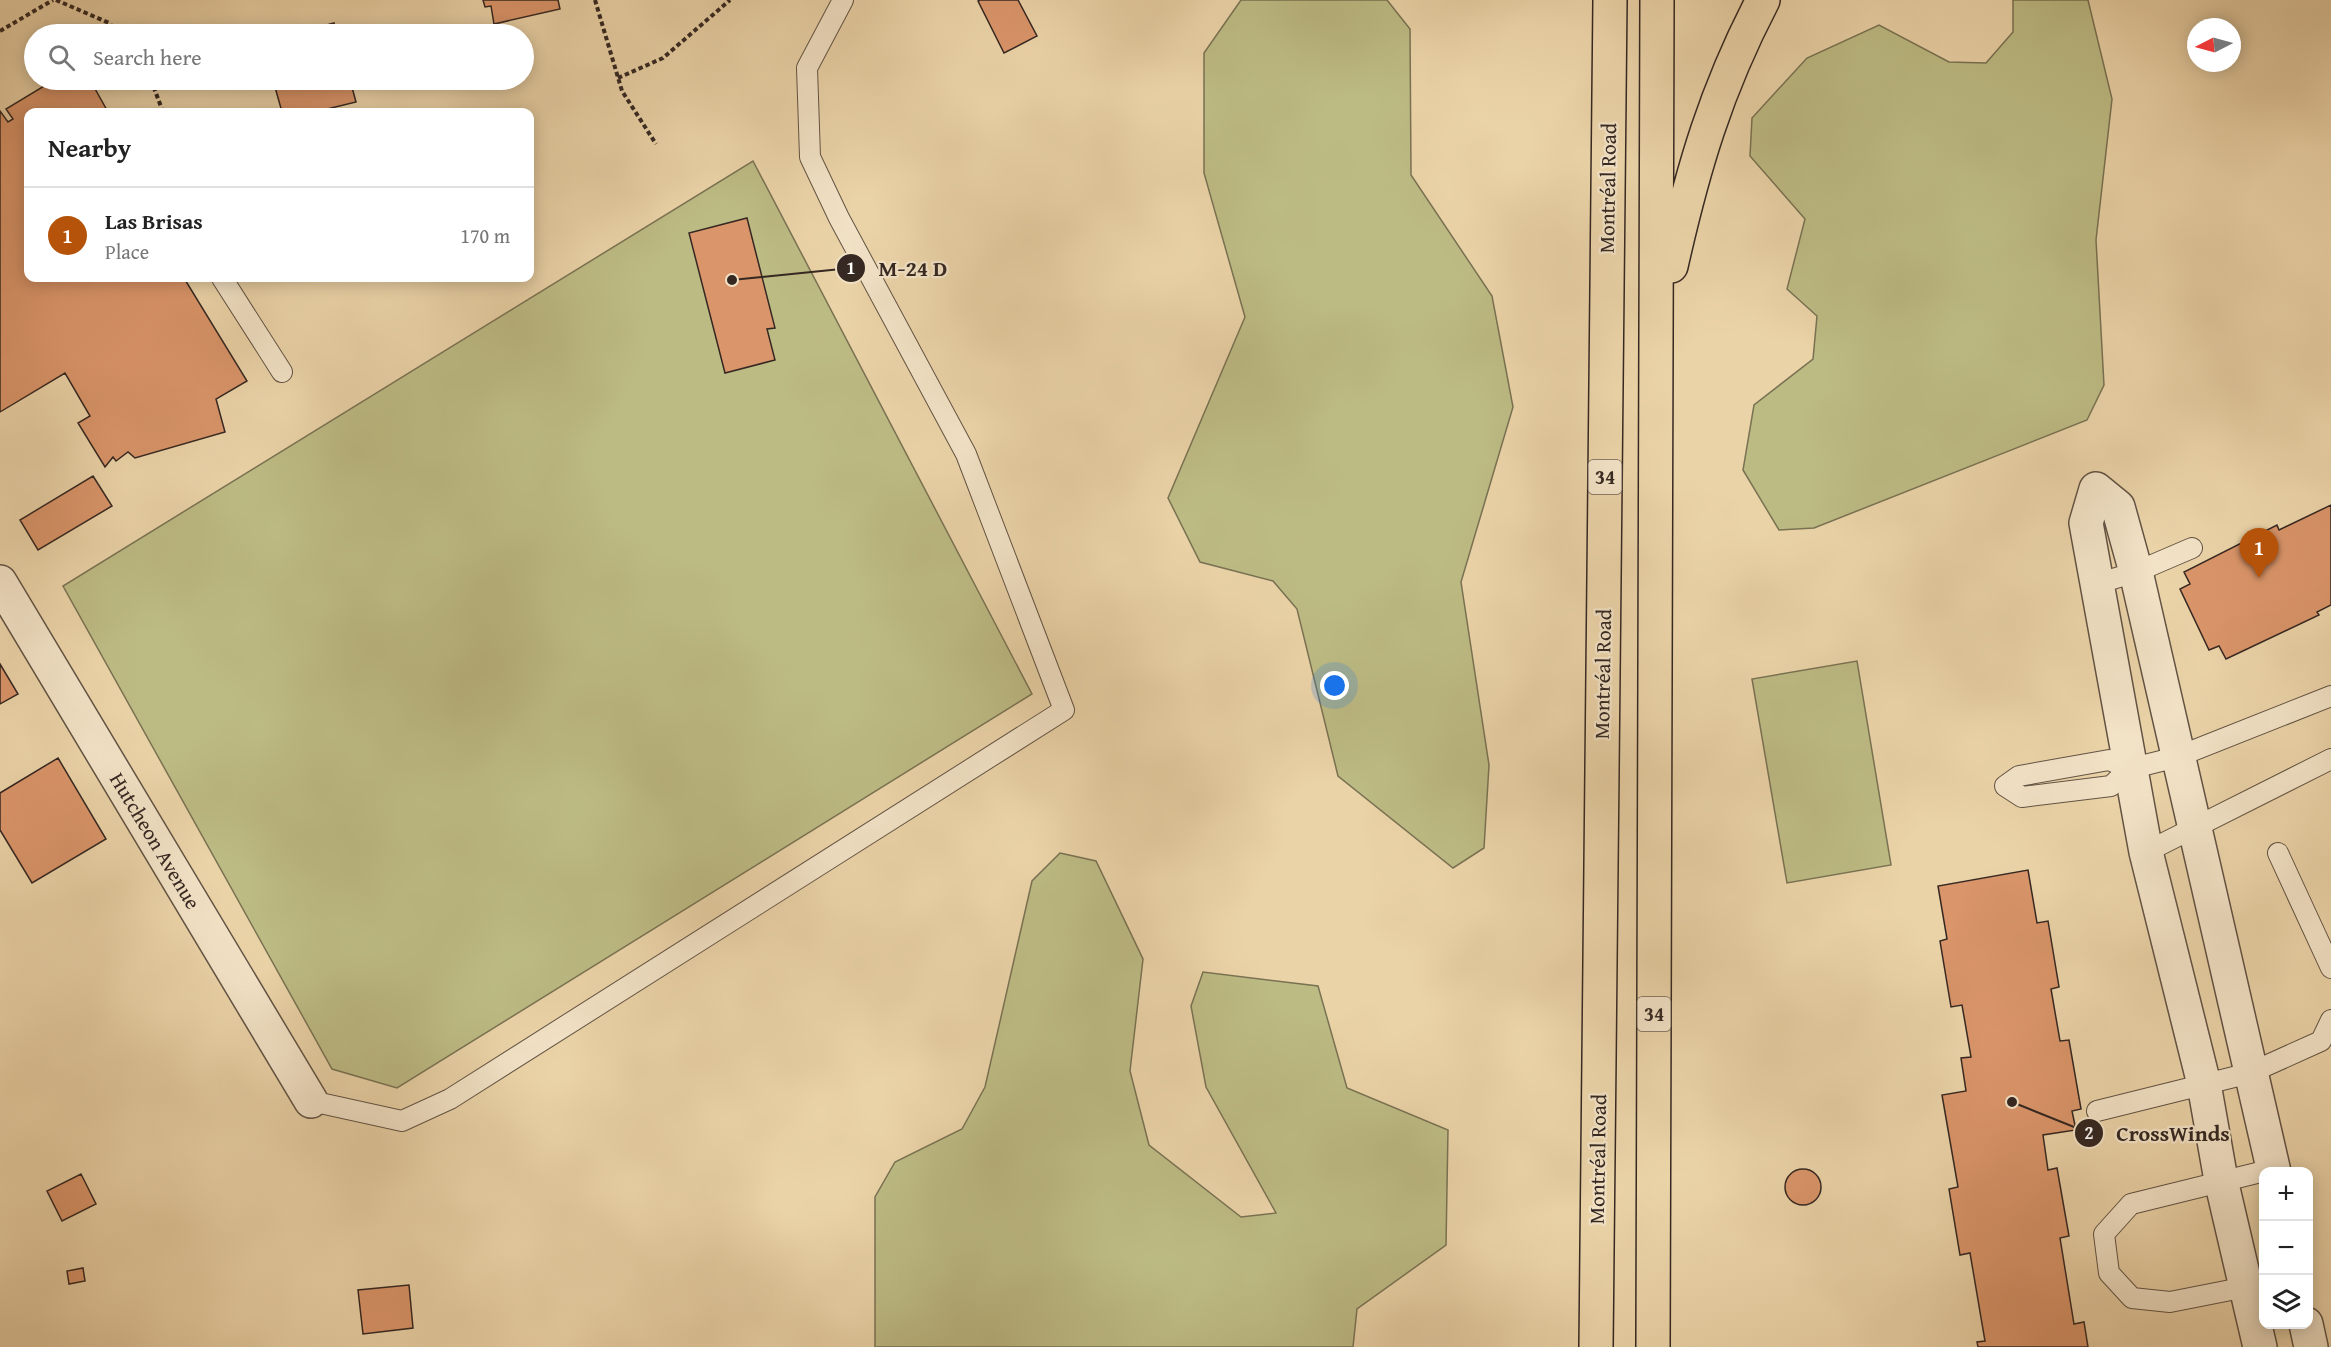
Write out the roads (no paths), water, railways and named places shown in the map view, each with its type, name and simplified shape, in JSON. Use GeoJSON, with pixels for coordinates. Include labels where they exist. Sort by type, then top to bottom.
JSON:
{"type":"FeatureCollection","features":[{"type":"Feature","properties":{"kind":"main road","name":"Montréal Road"},"geometry":{"type":"LineString","coordinates":[[1596,1347],[1610,0]]}},
{"type":"Feature","properties":{"kind":"main road","name":"34"},"geometry":{"type":"LineString","coordinates":[[1653,1347],[1657,0]]}},
{"type":"Feature","properties":{"kind":"main road"},"geometry":{"type":"LineString","coordinates":[[1657,324],[1702,140],[1727,75],[1763,0]]}},
{"type":"Feature","properties":{"kind":"street"},"geometry":{"type":"LineString","coordinates":[[2260,1347],[2221,1180],[2204,1084],[2146,852],[2130,769],[2086,523],[2096,489],[2118,507],[2136,572],[2272,1167]]}},
{"type":"Feature","properties":{"kind":"street","name":"Hutcheon Avenue"},"geometry":{"type":"LineString","coordinates":[[0,582],[311,1101]]}},
{"type":"Feature","properties":{"kind":"lane"},"geometry":{"type":"LineString","coordinates":[[311,1101],[402,1121],[450,1099],[1064,710],[966,454],[838,218],[810,157],[807,68],[843,0]]}},
{"type":"Feature","properties":{"kind":"lane"},"geometry":{"type":"LineString","coordinates":[[225,282],[282,372]]}},
{"type":"Feature","properties":{"kind":"lane"},"geometry":{"type":"LineString","coordinates":[[2096,584],[2136,572],[2192,548]]}},
{"type":"Feature","properties":{"kind":"lane"},"geometry":{"type":"LineString","coordinates":[[2130,769],[2109,760],[2019,776],[2005,786],[2022,797],[2111,786],[2130,769],[2178,757],[2331,696]]}},
{"type":"Feature","properties":{"kind":"lane"},"geometry":{"type":"LineString","coordinates":[[2146,852],[2331,759]]}},
{"type":"Feature","properties":{"kind":"lane"},"geometry":{"type":"LineString","coordinates":[[2278,853],[2331,968]]}},
{"type":"Feature","properties":{"kind":"lane"},"geometry":{"type":"LineString","coordinates":[[2097,1111],[2250,1073],[2321,1041],[2331,1020]]}},
{"type":"Feature","properties":{"kind":"lane"},"geometry":{"type":"LineString","coordinates":[[2246,1287],[2170,1302],[2132,1298],[2109,1273],[2104,1234],[2131,1204],[2221,1180],[2259,1173]]}},
{"type":"Feature","properties":{"kind":"place","name":"M-24 D"},"geometry":{"type":"Point","coordinates":[732,280]}},
{"type":"Feature","properties":{"kind":"place","name":"Las Brisas"},"geometry":{"type":"Point","coordinates":[2259,578]}},
{"type":"Feature","properties":{"kind":"place","name":"CrossWinds"},"geometry":{"type":"Point","coordinates":[2012,1102]}}]}
